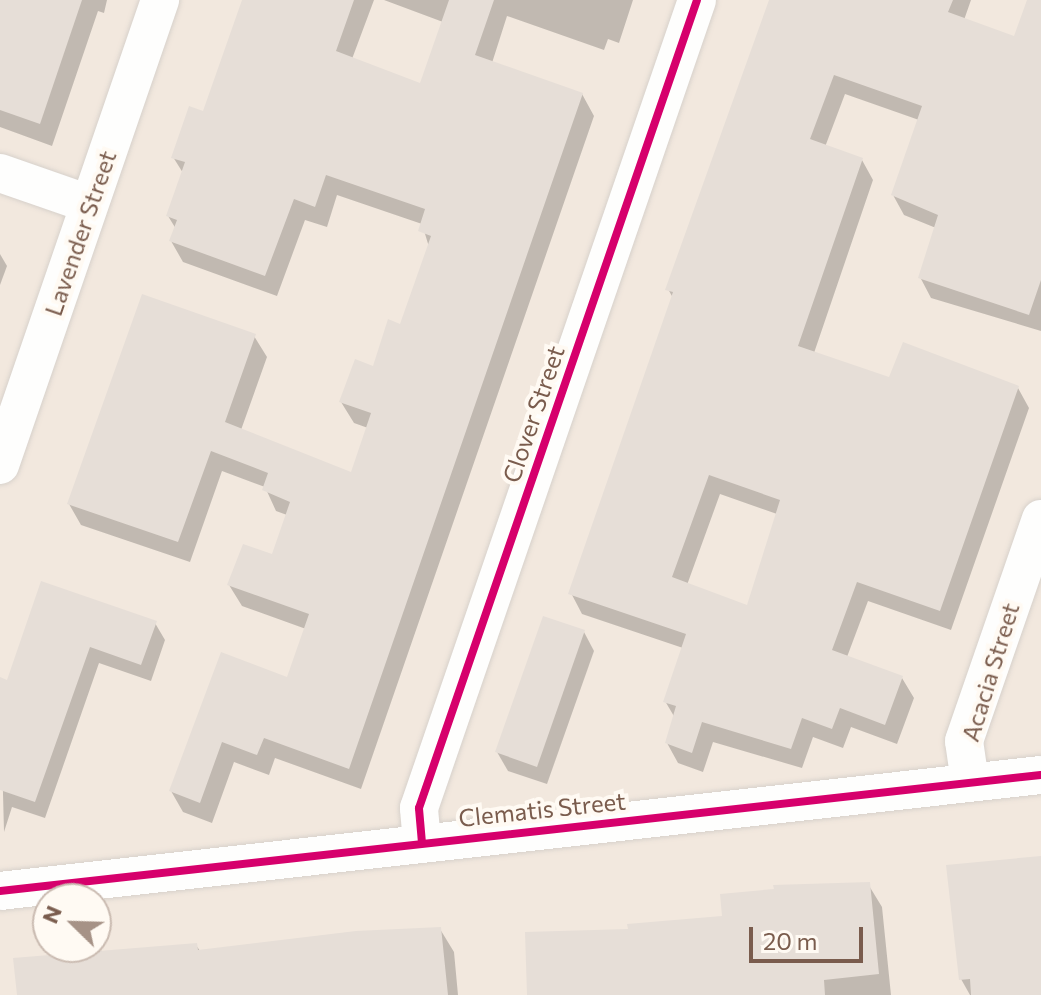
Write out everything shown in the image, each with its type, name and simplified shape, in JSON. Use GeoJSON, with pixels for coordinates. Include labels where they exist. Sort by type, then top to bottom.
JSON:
{"type":"FeatureCollection","features":[{"type":"Feature","properties":{"kind":"street","name":"Lavender Street"},"geometry":{"type":"LineString","coordinates":[[0,465],[160,0]]}},
{"type":"Feature","properties":{"kind":"street","name":"Clover Street"},"geometry":{"type":"LineString","coordinates":[[422,843],[419,808],[697,0]]}},
{"type":"Feature","properties":{"kind":"street"},"geometry":{"type":"LineString","coordinates":[[0,173],[89,204]]}},
{"type":"Feature","properties":{"kind":"street","name":"Acacia Street"},"geometry":{"type":"LineString","coordinates":[[970,782],[964,741],[1041,519]]}},
{"type":"Feature","properties":{"kind":"street","name":"Clematis Street"},"geometry":{"type":"LineString","coordinates":[[0,891],[1041,775]]}},
{"type":"Feature","properties":{"kind":"shaded area"},"geometry":{"type":"Polygon","coordinates":[[[0,0],[1041,0],[1041,995],[0,995],[0,0]]]}},
{"type":"Feature","properties":{"kind":"building"},"geometry":{"type":"Polygon","coordinates":[[[0,0],[82,0],[40,124],[0,110],[0,0]]]}},
{"type":"Feature","properties":{"kind":"building"},"geometry":{"type":"Polygon","coordinates":[[[242,0],[354,0],[336,51],[420,83],[449,0],[494,0],[475,55],[583,93],[349,769],[264,738],[257,755],[222,742],[200,803],[169,791],[221,652],[287,677],[309,614],[227,585],[243,544],[272,554],[290,502],[262,490],[268,473],[211,451],[178,542],[67,504],[142,294],[256,334],[225,422],[351,472],[371,413],[339,402],[355,359],[373,366],[388,319],[400,324],[431,236],[418,231],[425,209],[326,175],[315,207],[294,199],[265,276],[169,241],[177,220],[166,216],[185,162],[171,158],[189,106],[203,111],[242,0]]]}},
{"type":"Feature","properties":{"kind":"building"},"geometry":{"type":"Polygon","coordinates":[[[769,0],[953,0],[948,12],[1014,36],[1027,0],[1041,0],[1041,280],[1029,315],[918,278],[938,215],[891,195],[922,106],[834,75],[810,139],[863,158],[798,346],[889,377],[903,342],[1019,386],[940,611],[857,582],[832,650],[903,676],[885,725],[840,708],[832,729],[802,718],[791,749],[702,722],[692,753],[665,743],[676,706],[663,702],[686,634],[568,594],[673,292],[665,290],[769,0]],[[709,475],[672,577],[747,605],[780,500],[709,475]]]}},
{"type":"Feature","properties":{"kind":"building"},"geometry":{"type":"Polygon","coordinates":[[[41,581],[157,621],[141,665],[90,647],[35,802],[0,790],[0,677],[7,680],[41,581]]]}},
{"type":"Feature","properties":{"kind":"building"},"geometry":{"type":"Polygon","coordinates":[[[543,616],[585,630],[537,767],[495,752],[543,616]]]}},
{"type":"Feature","properties":{"kind":"building"},"geometry":{"type":"Polygon","coordinates":[[[1041,856],[1041,995],[971,995],[970,979],[959,980],[946,865],[1041,856]]]}},
{"type":"Feature","properties":{"kind":"building"},"geometry":{"type":"Polygon","coordinates":[[[870,882],[879,974],[824,980],[825,995],[527,995],[525,932],[628,929],[627,924],[722,916],[720,894],[774,889],[773,885],[870,882]]]}},
{"type":"Feature","properties":{"kind":"building"},"geometry":{"type":"Polygon","coordinates":[[[441,927],[448,995],[17,995],[13,958],[32,956],[32,963],[112,963],[112,950],[197,943],[198,950],[356,931],[441,927]]]}},
{"type":"Feature","properties":{"kind":"cycle path"},"geometry":{"type":"LineString","coordinates":[[422,843],[419,808],[697,0]]}},
{"type":"Feature","properties":{"kind":"cycle path"},"geometry":{"type":"LineString","coordinates":[[0,891],[1041,775]]}}]}
